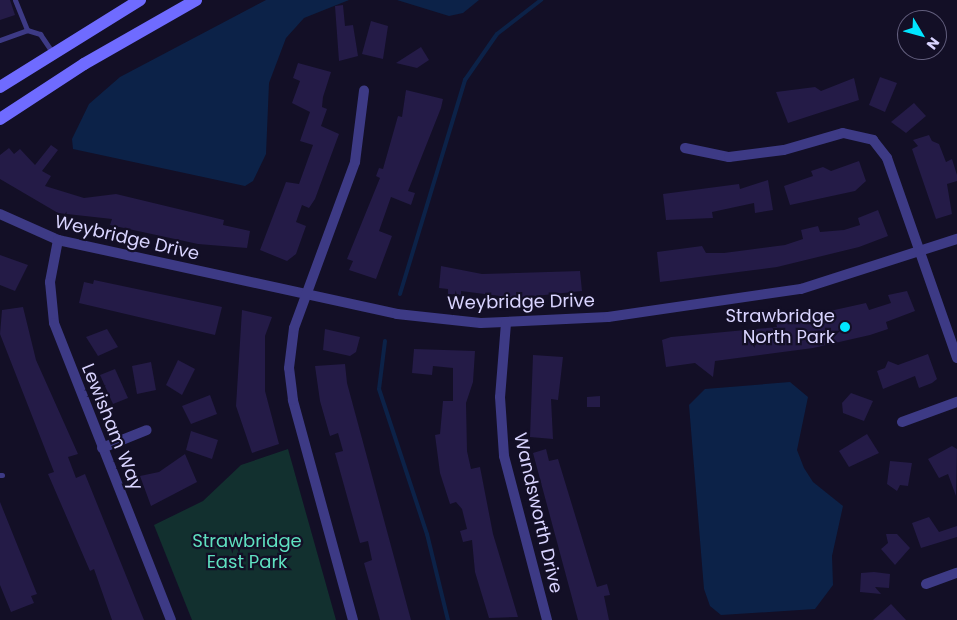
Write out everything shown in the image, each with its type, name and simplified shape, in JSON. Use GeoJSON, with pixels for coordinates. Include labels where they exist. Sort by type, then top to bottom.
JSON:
{"type":"FeatureCollection","features":[{"type":"Feature","properties":{"kind":"main road"},"geometry":{"type":"LineString","coordinates":[[0,87],[52,52],[140,0]]}},
{"type":"Feature","properties":{"kind":"main road"},"geometry":{"type":"LineString","coordinates":[[0,119],[84,64],[196,0]]}},
{"type":"Feature","properties":{"kind":"street"},"geometry":{"type":"LineString","coordinates":[[353,620],[290,384],[290,348],[306,295],[355,162],[364,91]]}},
{"type":"Feature","properties":{"kind":"street"},"geometry":{"type":"LineString","coordinates":[[685,148],[728,157],[784,150],[843,133],[865,136],[887,158],[919,254],[957,358]]}},
{"type":"Feature","properties":{"kind":"street","name":"Weybridge Drive"},"geometry":{"type":"LineString","coordinates":[[0,214],[58,240],[306,295],[397,314],[506,323],[608,317],[801,289],[919,254],[957,239]]}},
{"type":"Feature","properties":{"kind":"street","name":"Lewisham Way"},"geometry":{"type":"LineString","coordinates":[[58,240],[50,282],[54,323],[171,620]]}},
{"type":"Feature","properties":{"kind":"street","name":"Wandsworth Drive"},"geometry":{"type":"LineString","coordinates":[[506,323],[500,398],[504,456],[546,620]]}},
{"type":"Feature","properties":{"kind":"street"},"geometry":{"type":"LineString","coordinates":[[902,422],[957,402]]}},
{"type":"Feature","properties":{"kind":"street"},"geometry":{"type":"LineString","coordinates":[[102,448],[147,430]]}},
{"type":"Feature","properties":{"kind":"street"},"geometry":{"type":"LineString","coordinates":[[926,584],[957,573]]}},
{"type":"Feature","properties":{"kind":"lane"},"geometry":{"type":"LineString","coordinates":[[15,0],[27,30]]}},
{"type":"Feature","properties":{"kind":"lane"},"geometry":{"type":"LineString","coordinates":[[0,40],[27,30],[40,34],[52,52]]}},
{"type":"Feature","properties":{"kind":"green space","name":"Strawbridge East Park"},"geometry":{"type":"Polygon","coordinates":[[[288,449],[336,620],[192,620],[154,525],[203,501],[241,465],[288,449]]]}},
{"type":"Feature","properties":{"kind":"water"},"geometry":{"type":"Polygon","coordinates":[[[266,0],[349,0],[304,18],[286,38],[269,83],[266,154],[253,181],[245,186],[73,149],[72,139],[89,104],[120,77],[266,0]]]}},
{"type":"Feature","properties":{"kind":"water"},"geometry":{"type":"Polygon","coordinates":[[[397,0],[479,0],[463,13],[449,16],[397,0]]]}},
{"type":"Feature","properties":{"kind":"water"},"geometry":{"type":"Polygon","coordinates":[[[790,382],[808,397],[797,450],[804,468],[813,482],[843,506],[832,556],[833,585],[815,609],[721,615],[710,606],[704,589],[689,405],[705,389],[790,382]]]}},
{"type":"Feature","properties":{"kind":"building"},"geometry":{"type":"Polygon","coordinates":[[[0,0],[10,0],[15,15],[0,20],[0,0]]]}},
{"type":"Feature","properties":{"kind":"building"},"geometry":{"type":"Polygon","coordinates":[[[343,5],[345,26],[353,25],[358,56],[339,61],[335,6],[343,5]]]}},
{"type":"Feature","properties":{"kind":"building"},"geometry":{"type":"Polygon","coordinates":[[[371,21],[388,26],[383,59],[362,54],[371,21]]]}},
{"type":"Feature","properties":{"kind":"building"},"geometry":{"type":"Polygon","coordinates":[[[421,47],[429,60],[417,68],[396,63],[421,47]]]}},
{"type":"Feature","properties":{"kind":"building"},"geometry":{"type":"Polygon","coordinates":[[[298,63],[331,72],[323,97],[322,107],[327,109],[321,126],[339,134],[315,199],[309,208],[302,205],[296,222],[306,226],[296,254],[287,261],[260,250],[286,182],[299,184],[313,145],[300,141],[310,112],[292,103],[300,81],[293,78],[298,63]]]}},
{"type":"Feature","properties":{"kind":"building"},"geometry":{"type":"Polygon","coordinates":[[[880,77],[897,83],[885,112],[869,105],[880,77]]]}},
{"type":"Feature","properties":{"kind":"building"},"geometry":{"type":"Polygon","coordinates":[[[854,78],[859,100],[788,123],[776,92],[815,87],[821,91],[854,78]]]}},
{"type":"Feature","properties":{"kind":"building"},"geometry":{"type":"Polygon","coordinates":[[[406,90],[443,99],[408,191],[415,193],[411,205],[391,197],[379,231],[392,236],[376,279],[349,270],[353,261],[347,259],[380,178],[376,176],[379,168],[383,169],[398,116],[402,117],[406,90]]]}},
{"type":"Feature","properties":{"kind":"building"},"geometry":{"type":"Polygon","coordinates":[[[914,103],[926,116],[906,133],[891,122],[914,103]]]}},
{"type":"Feature","properties":{"kind":"building"},"geometry":{"type":"Polygon","coordinates":[[[929,135],[932,141],[939,144],[946,162],[952,159],[957,175],[957,181],[947,184],[952,214],[936,219],[912,149],[918,146],[913,140],[929,135]]]}},
{"type":"Feature","properties":{"kind":"building"},"geometry":{"type":"Polygon","coordinates":[[[51,145],[58,150],[42,171],[51,176],[45,186],[84,198],[116,194],[224,220],[223,225],[250,231],[247,248],[198,244],[110,225],[112,219],[58,213],[0,179],[0,155],[9,148],[14,154],[20,149],[35,165],[51,145]]]}},
{"type":"Feature","properties":{"kind":"building"},"geometry":{"type":"Polygon","coordinates":[[[859,161],[866,181],[855,191],[790,205],[784,186],[813,176],[811,171],[823,167],[831,171],[859,161]]]}},
{"type":"Feature","properties":{"kind":"building"},"geometry":{"type":"Polygon","coordinates":[[[768,180],[773,210],[755,213],[754,203],[712,212],[713,218],[666,220],[663,194],[739,184],[740,189],[768,180]]]}},
{"type":"Feature","properties":{"kind":"building"},"geometry":{"type":"Polygon","coordinates":[[[878,210],[888,236],[859,247],[777,267],[660,282],[657,252],[702,246],[706,253],[724,253],[785,245],[803,239],[801,230],[818,226],[820,232],[844,230],[860,225],[858,218],[878,210]]]}},
{"type":"Feature","properties":{"kind":"building"},"geometry":{"type":"Polygon","coordinates":[[[0,255],[28,265],[15,291],[0,285],[0,255]]]}},
{"type":"Feature","properties":{"kind":"building"},"geometry":{"type":"Polygon","coordinates":[[[441,266],[482,274],[580,271],[582,291],[516,298],[461,291],[461,295],[448,294],[448,289],[439,288],[441,266]]]}},
{"type":"Feature","properties":{"kind":"building"},"geometry":{"type":"Polygon","coordinates":[[[94,280],[222,307],[215,335],[79,303],[84,282],[93,284],[94,280]]]}},
{"type":"Feature","properties":{"kind":"building"},"geometry":{"type":"Polygon","coordinates":[[[907,291],[915,311],[886,322],[888,329],[870,335],[813,348],[715,361],[713,377],[695,363],[666,367],[662,340],[671,337],[777,327],[776,323],[866,303],[869,310],[891,303],[888,295],[907,291]]]}},
{"type":"Feature","properties":{"kind":"building"},"geometry":{"type":"Polygon","coordinates":[[[23,307],[36,360],[78,454],[68,457],[76,478],[85,474],[144,620],[112,620],[94,569],[90,571],[48,474],[54,472],[0,334],[2,310],[23,307]]]}},
{"type":"Feature","properties":{"kind":"building"},"geometry":{"type":"Polygon","coordinates":[[[242,310],[272,317],[265,336],[265,391],[279,444],[252,453],[236,406],[242,310]]]}},
{"type":"Feature","properties":{"kind":"building"},"geometry":{"type":"Polygon","coordinates":[[[107,329],[118,347],[98,356],[86,337],[107,329]]]}},
{"type":"Feature","properties":{"kind":"building"},"geometry":{"type":"Polygon","coordinates":[[[325,329],[360,337],[356,352],[350,356],[323,350],[325,329]]]}},
{"type":"Feature","properties":{"kind":"building"},"geometry":{"type":"Polygon","coordinates":[[[414,349],[475,351],[473,382],[466,403],[467,451],[471,469],[480,467],[493,534],[518,617],[489,618],[475,572],[472,540],[463,542],[460,531],[467,529],[462,509],[456,502],[450,504],[440,473],[435,435],[440,434],[443,401],[453,401],[453,368],[433,366],[432,375],[412,373],[414,349]]]}},
{"type":"Feature","properties":{"kind":"building"},"geometry":{"type":"Polygon","coordinates":[[[928,354],[937,379],[932,383],[919,388],[915,376],[883,389],[877,371],[885,368],[888,361],[898,365],[928,354]]]}},
{"type":"Feature","properties":{"kind":"building"},"geometry":{"type":"Polygon","coordinates":[[[533,355],[563,357],[558,400],[551,399],[553,439],[530,437],[533,355]]]}},
{"type":"Feature","properties":{"kind":"building"},"geometry":{"type":"Polygon","coordinates":[[[178,360],[195,369],[182,395],[166,385],[178,360]]]}},
{"type":"Feature","properties":{"kind":"building"},"geometry":{"type":"Polygon","coordinates":[[[151,362],[156,390],[137,394],[132,366],[151,362]]]}},
{"type":"Feature","properties":{"kind":"building"},"geometry":{"type":"Polygon","coordinates":[[[345,364],[347,383],[411,620],[380,620],[364,563],[372,560],[368,541],[360,543],[335,453],[343,451],[338,433],[330,436],[320,401],[315,366],[345,364]]]}},
{"type":"Feature","properties":{"kind":"building"},"geometry":{"type":"Polygon","coordinates":[[[115,369],[128,398],[113,404],[100,375],[115,369]]]}},
{"type":"Feature","properties":{"kind":"building"},"geometry":{"type":"Polygon","coordinates":[[[851,393],[873,401],[864,421],[843,413],[842,403],[851,393]]]}},
{"type":"Feature","properties":{"kind":"building"},"geometry":{"type":"Polygon","coordinates":[[[210,395],[217,414],[191,424],[182,406],[210,395]]]}},
{"type":"Feature","properties":{"kind":"building"},"geometry":{"type":"Polygon","coordinates":[[[600,396],[600,407],[587,407],[587,397],[600,396]]]}},
{"type":"Feature","properties":{"kind":"building"},"geometry":{"type":"Polygon","coordinates":[[[191,431],[218,440],[212,459],[186,450],[191,431]]]}},
{"type":"Feature","properties":{"kind":"building"},"geometry":{"type":"Polygon","coordinates":[[[867,434],[879,453],[849,467],[839,451],[867,434]]]}},
{"type":"Feature","properties":{"kind":"building"},"geometry":{"type":"Polygon","coordinates":[[[952,446],[957,449],[956,496],[948,474],[939,478],[928,459],[952,446]]]}},
{"type":"Feature","properties":{"kind":"building"},"geometry":{"type":"Polygon","coordinates":[[[546,449],[549,461],[558,459],[597,587],[607,584],[610,595],[604,596],[609,620],[578,620],[533,453],[546,449]]]}},
{"type":"Feature","properties":{"kind":"building"},"geometry":{"type":"Polygon","coordinates":[[[185,454],[197,482],[151,506],[140,476],[159,472],[185,454]]]}},
{"type":"Feature","properties":{"kind":"building"},"geometry":{"type":"Polygon","coordinates":[[[890,461],[912,463],[908,486],[900,485],[897,491],[887,484],[890,461]]]}},
{"type":"Feature","properties":{"kind":"building"},"geometry":{"type":"Polygon","coordinates":[[[0,502],[37,594],[31,596],[34,603],[11,612],[0,585],[0,502]]]}},
{"type":"Feature","properties":{"kind":"building"},"geometry":{"type":"Polygon","coordinates":[[[929,517],[939,532],[957,526],[957,537],[921,548],[912,523],[929,517]]]}},
{"type":"Feature","properties":{"kind":"building"},"geometry":{"type":"Polygon","coordinates":[[[886,534],[897,534],[910,548],[895,565],[881,549],[888,543],[886,534]]]}},
{"type":"Feature","properties":{"kind":"building"},"geometry":{"type":"Polygon","coordinates":[[[861,573],[890,574],[889,588],[875,587],[881,594],[860,592],[861,573]]]}},
{"type":"Feature","properties":{"kind":"building"},"geometry":{"type":"Polygon","coordinates":[[[891,604],[906,620],[873,620],[891,604]]]}},
{"type":"Feature","properties":{"kind":"waterway"},"geometry":{"type":"LineString","coordinates":[[400,294],[465,80],[497,34],[541,0]]}},
{"type":"Feature","properties":{"kind":"waterway"},"geometry":{"type":"LineString","coordinates":[[385,341],[379,389],[427,534],[448,620]]}},
{"type":"Feature","properties":{"kind":"place","name":"Strawbridge North Park"},"geometry":{"type":"Point","coordinates":[845,327]}}]}
